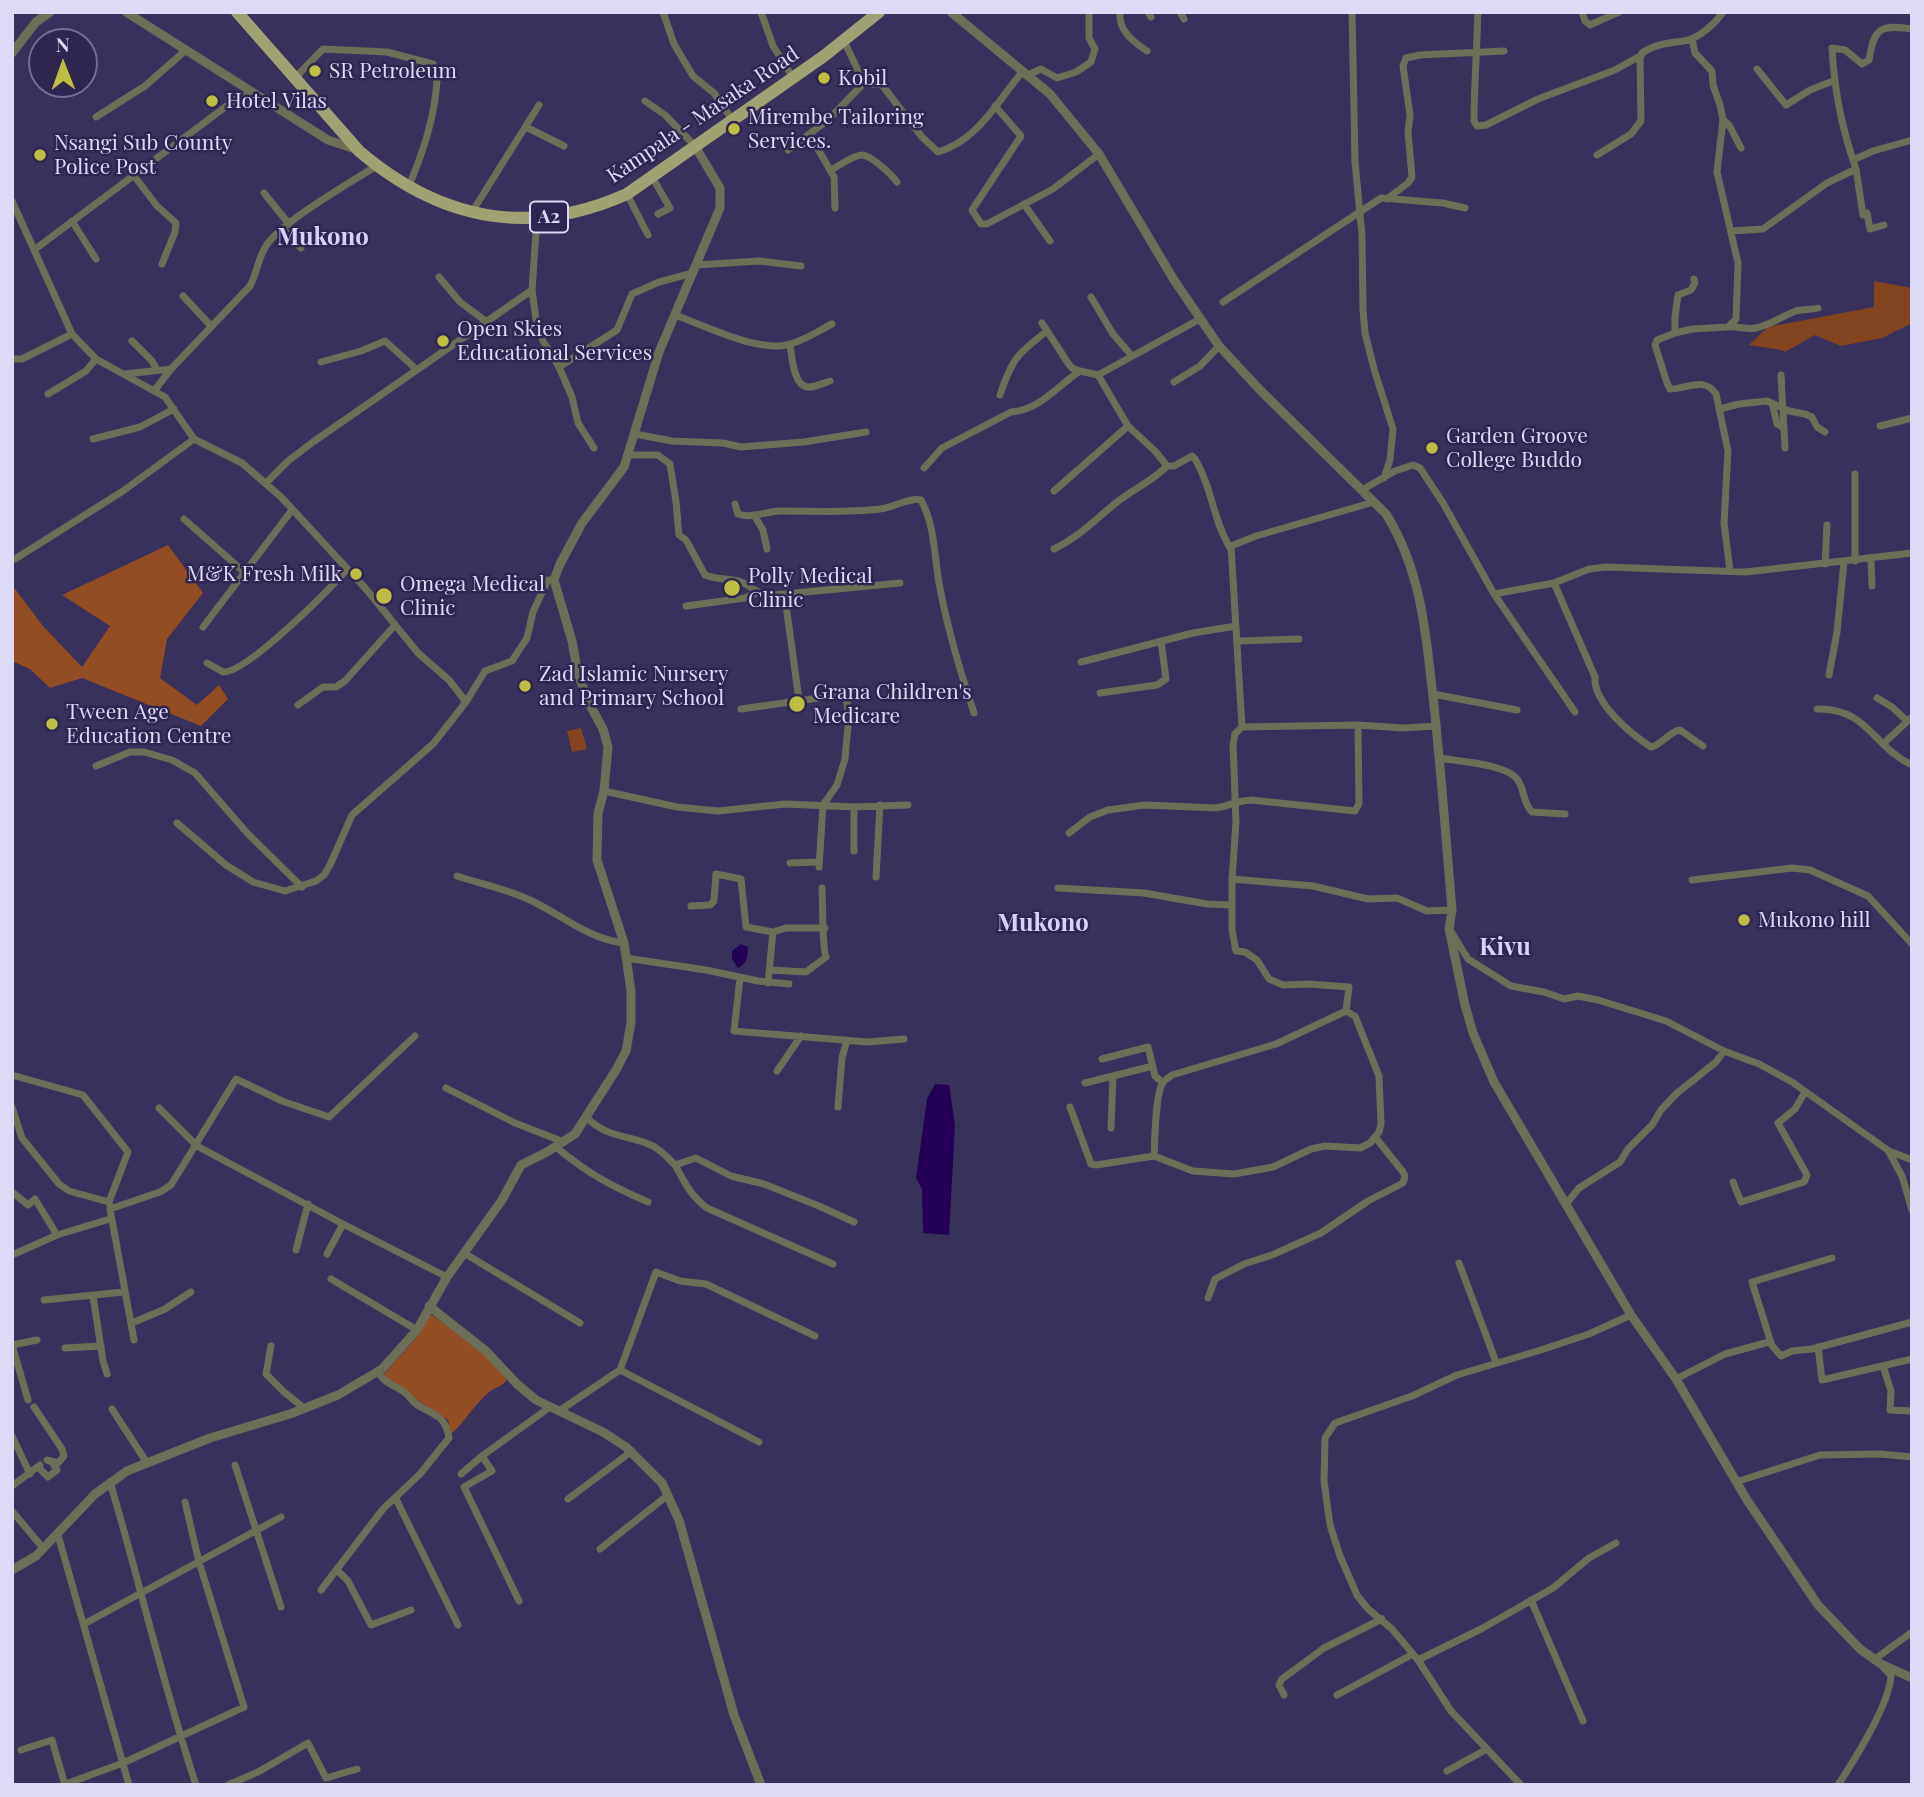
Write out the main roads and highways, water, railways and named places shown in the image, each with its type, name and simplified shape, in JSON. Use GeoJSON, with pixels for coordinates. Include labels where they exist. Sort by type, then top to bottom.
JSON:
{"type":"FeatureCollection","features":[{"type":"Feature","properties":{"kind":"main road","name":"Kampala - Masaka Road"},"geometry":{"type":"LineString","coordinates":[[244,16],[294,79],[376,166],[408,187],[452,207],[472,213],[537,218],[568,215],[627,194],[844,41],[879,12]]}},
{"type":"Feature","properties":{"kind":"place","name":"SR Petroleum"},"geometry":{"type":"Point","coordinates":[315,71]}},
{"type":"Feature","properties":{"kind":"place","name":"Kobil"},"geometry":{"type":"Point","coordinates":[824,78]}},
{"type":"Feature","properties":{"kind":"place","name":"Hotel Vilas"},"geometry":{"type":"Point","coordinates":[212,101]}},
{"type":"Feature","properties":{"kind":"place","name":"Mirembe Tailoring Services."},"geometry":{"type":"Point","coordinates":[734,129]}},
{"type":"Feature","properties":{"kind":"place","name":"Nsangi Sub County Police Post"},"geometry":{"type":"Point","coordinates":[40,155]}},
{"type":"Feature","properties":{"kind":"place","name":"Open Skies Educational Services"},"geometry":{"type":"Point","coordinates":[443,341]}},
{"type":"Feature","properties":{"kind":"place","name":"Garden Groove College Buddo"},"geometry":{"type":"Point","coordinates":[1432,448]}},
{"type":"Feature","properties":{"kind":"place","name":"M&K Fresh Milk"},"geometry":{"type":"Point","coordinates":[356,574]}},
{"type":"Feature","properties":{"kind":"place","name":"Polly Medical Clinic"},"geometry":{"type":"Point","coordinates":[732,588]}},
{"type":"Feature","properties":{"kind":"place","name":"Omega Medical Clinic"},"geometry":{"type":"Point","coordinates":[384,596]}},
{"type":"Feature","properties":{"kind":"place","name":"Zad Islamic Nursery and Primary School"},"geometry":{"type":"Point","coordinates":[525,686]}},
{"type":"Feature","properties":{"kind":"place","name":"Grana Children's Medicare"},"geometry":{"type":"Point","coordinates":[797,704]}},
{"type":"Feature","properties":{"kind":"place","name":"Tween Age Education Centre"},"geometry":{"type":"Point","coordinates":[52,724]}},
{"type":"Feature","properties":{"kind":"place","name":"Mukono hill"},"geometry":{"type":"Point","coordinates":[1744,920]}},
{"type":"Feature","properties":{"kind":"district","name":"Mukono"},"geometry":{"type":"Point","coordinates":[323,238]}},
{"type":"Feature","properties":{"kind":"district","name":"Mukono"},"geometry":{"type":"Point","coordinates":[1043,924]}},
{"type":"Feature","properties":{"kind":"district","name":"Kivu"},"geometry":{"type":"Point","coordinates":[1505,948]}}]}
